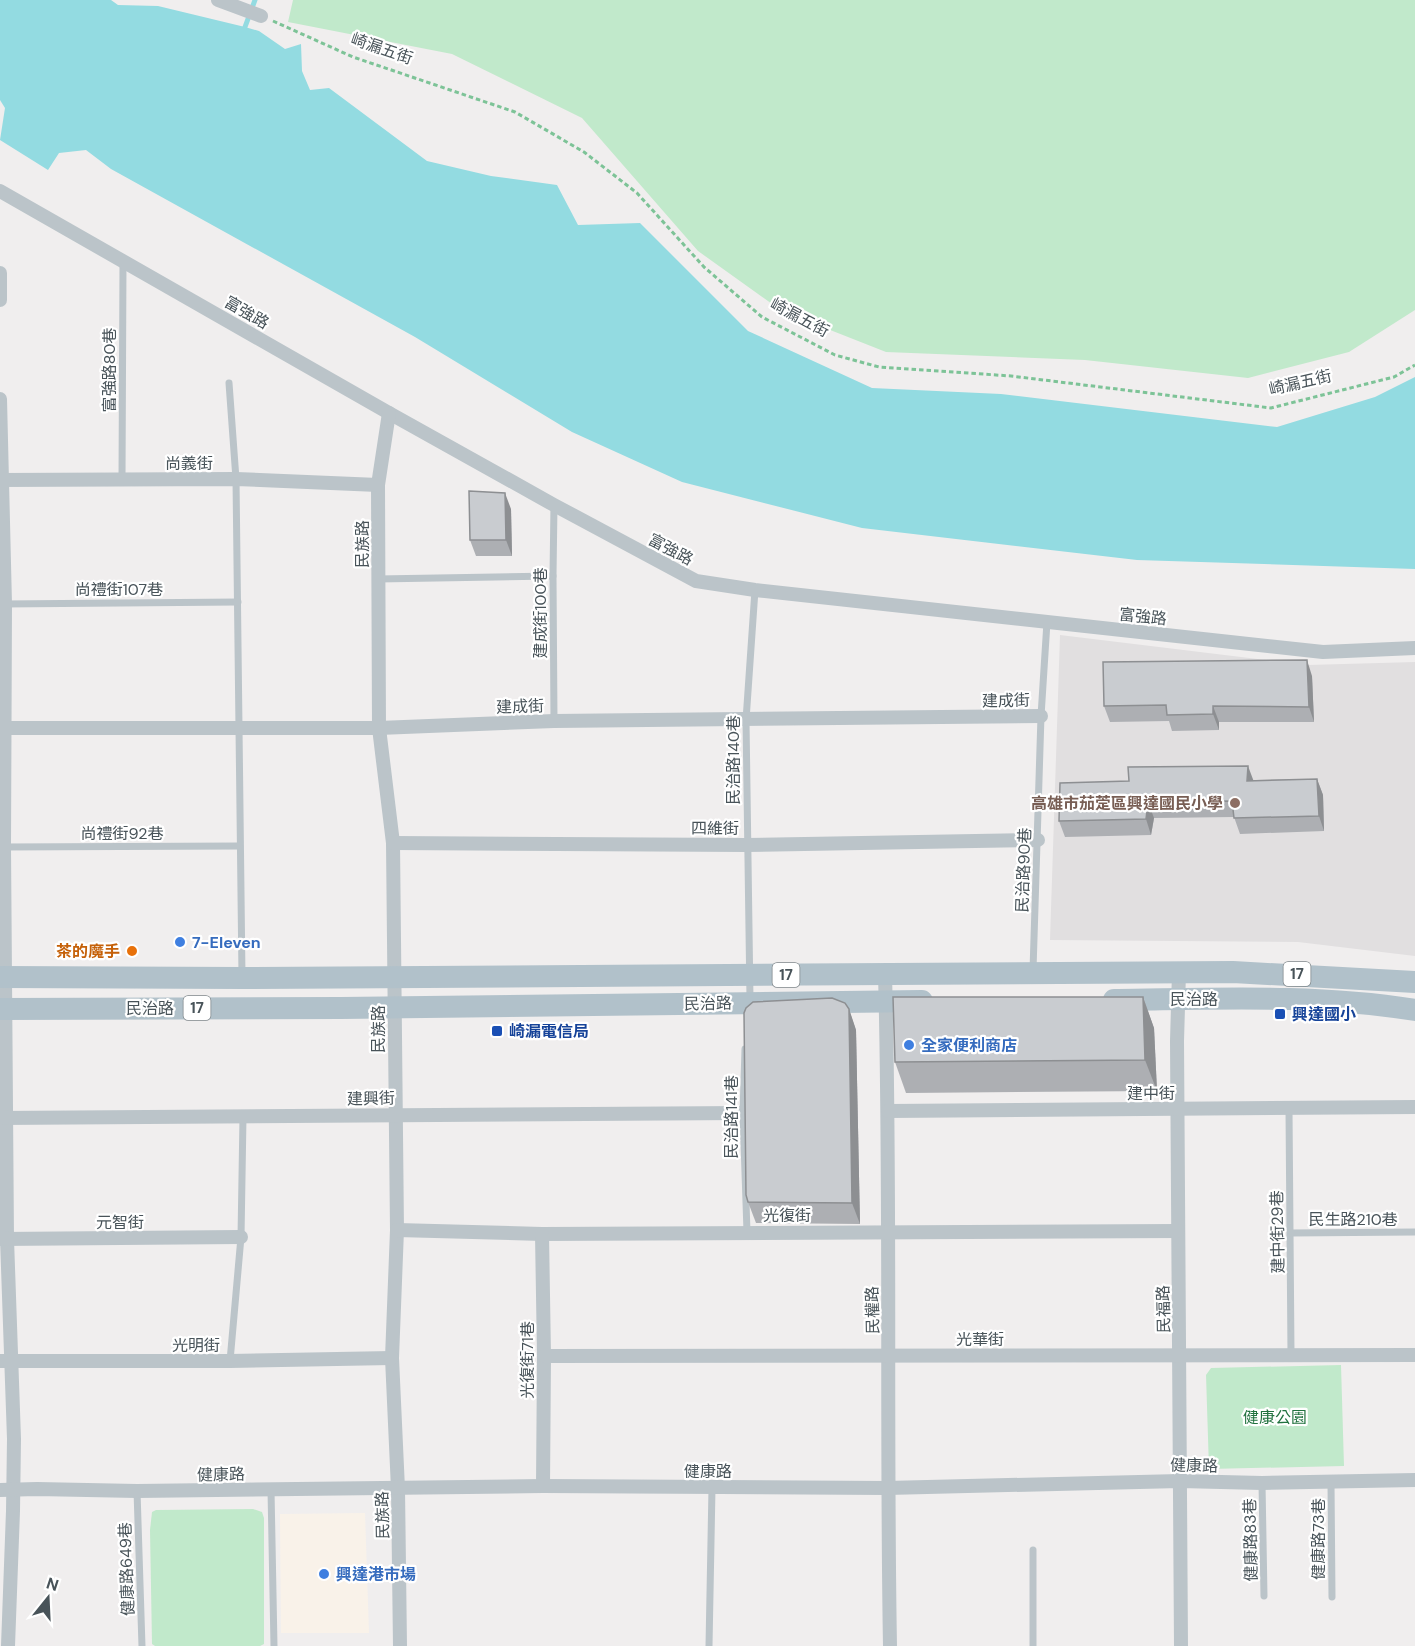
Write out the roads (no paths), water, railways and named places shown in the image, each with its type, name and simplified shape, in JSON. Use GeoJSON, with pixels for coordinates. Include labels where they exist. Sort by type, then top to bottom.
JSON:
{"type":"FeatureCollection","features":[{"type":"Feature","properties":{"kind":"main road","name":"民治路"},"geometry":{"type":"LineString","coordinates":[[2,977],[750,976],[1233,972],[1415,982]]}},
{"type":"Feature","properties":{"kind":"main road","name":"民治路"},"geometry":{"type":"LineString","coordinates":[[1092,1000],[1327,1001],[1415,1010]]}},
{"type":"Feature","properties":{"kind":"main road","name":"民治路"},"geometry":{"type":"LineString","coordinates":[[3,1009],[749,1007],[943,1001]]}},
{"type":"Feature","properties":{"kind":"street"},"geometry":{"type":"LineString","coordinates":[[218,0],[261,16]]}},
{"type":"Feature","properties":{"kind":"street","name":"富強路"},"geometry":{"type":"LineString","coordinates":[[0,191],[389,413],[696,581],[755,590],[1323,652],[1415,648]]}},
{"type":"Feature","properties":{"kind":"street"},"geometry":{"type":"LineString","coordinates":[[0,273],[0,300]]}},
{"type":"Feature","properties":{"kind":"street"},"geometry":{"type":"LineString","coordinates":[[0,399],[3,604],[3,1239],[8,1646]]}},
{"type":"Feature","properties":{"kind":"street","name":"民族路"},"geometry":{"type":"LineString","coordinates":[[389,413],[378,485],[378,579],[380,728],[393,843],[397,1230],[392,1358],[398,1489],[400,1646]]}},
{"type":"Feature","properties":{"kind":"street","name":"尚義街"},"geometry":{"type":"LineString","coordinates":[[1,480],[236,479],[378,485]]}},
{"type":"Feature","properties":{"kind":"street","name":"建成街"},"geometry":{"type":"LineString","coordinates":[[2,728],[380,728],[554,722],[1041,716]]}},
{"type":"Feature","properties":{"kind":"street","name":"四維街"},"geometry":{"type":"LineString","coordinates":[[393,843],[747,845],[1038,840]]}},
{"type":"Feature","properties":{"kind":"street","name":"民福路"},"geometry":{"type":"LineString","coordinates":[[1179,972],[1181,1646]]}},
{"type":"Feature","properties":{"kind":"street","name":"民權路"},"geometry":{"type":"LineString","coordinates":[[885,974],[888,1111],[887,1488],[890,1646]]}},
{"type":"Feature","properties":{"kind":"street","name":"建中街"},"geometry":{"type":"LineString","coordinates":[[888,1111],[1289,1110],[1415,1107]]}},
{"type":"Feature","properties":{"kind":"street","name":"建興街"},"geometry":{"type":"LineString","coordinates":[[4,1118],[743,1113]]}},
{"type":"Feature","properties":{"kind":"street","name":"光復街"},"geometry":{"type":"LineString","coordinates":[[397,1230],[542,1234],[1178,1231]]}},
{"type":"Feature","properties":{"kind":"street","name":"光復街71巷"},"geometry":{"type":"LineString","coordinates":[[542,1234],[543,1486]]}},
{"type":"Feature","properties":{"kind":"street","name":"元智街"},"geometry":{"type":"LineString","coordinates":[[3,1239],[241,1238]]}},
{"type":"Feature","properties":{"kind":"street","name":"光華街"},"geometry":{"type":"LineString","coordinates":[[544,1356],[1415,1355]]}},
{"type":"Feature","properties":{"kind":"street","name":"光明街"},"geometry":{"type":"LineString","coordinates":[[5,1361],[392,1358]]}},
{"type":"Feature","properties":{"kind":"street","name":"健康路"},"geometry":{"type":"LineString","coordinates":[[7,1489],[137,1491],[543,1486],[887,1488],[1180,1481],[1262,1483],[1415,1480]]}},
{"type":"Feature","properties":{"kind":"lane","name":"富強路80巷"},"geometry":{"type":"LineString","coordinates":[[122,480],[123,260]]}},
{"type":"Feature","properties":{"kind":"lane"},"geometry":{"type":"LineString","coordinates":[[230,383],[236,479],[242,978]]}},
{"type":"Feature","properties":{"kind":"lane","name":"建成街100巷"},"geometry":{"type":"LineString","coordinates":[[554,505],[554,722]]}},
{"type":"Feature","properties":{"kind":"lane"},"geometry":{"type":"LineString","coordinates":[[378,579],[553,576]]}},
{"type":"Feature","properties":{"kind":"lane","name":"民治路140巷"},"geometry":{"type":"LineString","coordinates":[[749,1007],[746,720],[755,590]]}},
{"type":"Feature","properties":{"kind":"lane","name":"尚禮街107巷"},"geometry":{"type":"LineString","coordinates":[[3,604],[238,602]]}},
{"type":"Feature","properties":{"kind":"lane","name":"民治路90巷"},"geometry":{"type":"LineString","coordinates":[[1033,974],[1041,716],[1047,622]]}},
{"type":"Feature","properties":{"kind":"lane","name":"尚禮街92巷"},"geometry":{"type":"LineString","coordinates":[[2,847],[239,846]]}},
{"type":"Feature","properties":{"kind":"lane","name":"民治路141巷"},"geometry":{"type":"LineString","coordinates":[[745,1044],[743,1113],[747,1232]]}},
{"type":"Feature","properties":{"kind":"lane","name":"建中街29巷"},"geometry":{"type":"LineString","coordinates":[[1289,1110],[1291,1354]]}},
{"type":"Feature","properties":{"kind":"lane"},"geometry":{"type":"LineString","coordinates":[[230,1361],[241,1238],[243,1117]]}},
{"type":"Feature","properties":{"kind":"lane","name":"民生路210巷"},"geometry":{"type":"LineString","coordinates":[[1291,1233],[1415,1232]]}},
{"type":"Feature","properties":{"kind":"lane","name":"健康路73巷"},"geometry":{"type":"LineString","coordinates":[[1331,1482],[1332,1597]]}},
{"type":"Feature","properties":{"kind":"lane","name":"健康路83巷"},"geometry":{"type":"LineString","coordinates":[[1262,1483],[1264,1596]]}},
{"type":"Feature","properties":{"kind":"lane"},"geometry":{"type":"LineString","coordinates":[[709,1646],[711,1488]]}},
{"type":"Feature","properties":{"kind":"lane"},"geometry":{"type":"LineString","coordinates":[[271,1490],[274,1646]]}},
{"type":"Feature","properties":{"kind":"lane","name":"健康路649巷"},"geometry":{"type":"LineString","coordinates":[[137,1491],[142,1646]]}},
{"type":"Feature","properties":{"kind":"lane"},"geometry":{"type":"LineString","coordinates":[[1033,1550],[1033,1646]]}},
{"type":"Feature","properties":{"kind":"water"},"geometry":{"type":"Polygon","coordinates":[[[0,0],[111,0],[118,5],[158,6],[259,31],[285,49],[301,44],[302,71],[310,90],[329,88],[427,161],[491,176],[557,185],[578,225],[640,223],[748,331],[872,388],[1001,394],[1277,427],[1375,397],[1415,377],[1415,569],[1137,560],[862,528],[682,482],[572,432],[415,337],[111,169],[86,150],[59,153],[48,170],[0,140],[5,108],[0,100],[0,0]]]}},
{"type":"Feature","properties":{"kind":"waterway"},"geometry":{"type":"LineString","coordinates":[[245,27],[255,0]]}},
{"type":"Feature","properties":{"kind":"place","name":"高雄市茄萣區興達國民小學"},"geometry":{"type":"Point","coordinates":[1235,803]}},
{"type":"Feature","properties":{"kind":"place","name":"7-Eleven"},"geometry":{"type":"Point","coordinates":[180,942]}},
{"type":"Feature","properties":{"kind":"place","name":"茶的魔手"},"geometry":{"type":"Point","coordinates":[132,951]}},
{"type":"Feature","properties":{"kind":"place","name":"興達國小"},"geometry":{"type":"Point","coordinates":[1280,1014]}},
{"type":"Feature","properties":{"kind":"place","name":"崎漏電信局"},"geometry":{"type":"Point","coordinates":[497,1031]}},
{"type":"Feature","properties":{"kind":"place","name":"全家便利商店"},"geometry":{"type":"Point","coordinates":[909,1045]}},
{"type":"Feature","properties":{"kind":"place","name":"興達港市場"},"geometry":{"type":"Point","coordinates":[324,1574]}},
{"type":"Feature","properties":{"kind":"park label","name":"健康公園"},"geometry":{"type":"Point","coordinates":[1275,1417]}}]}
